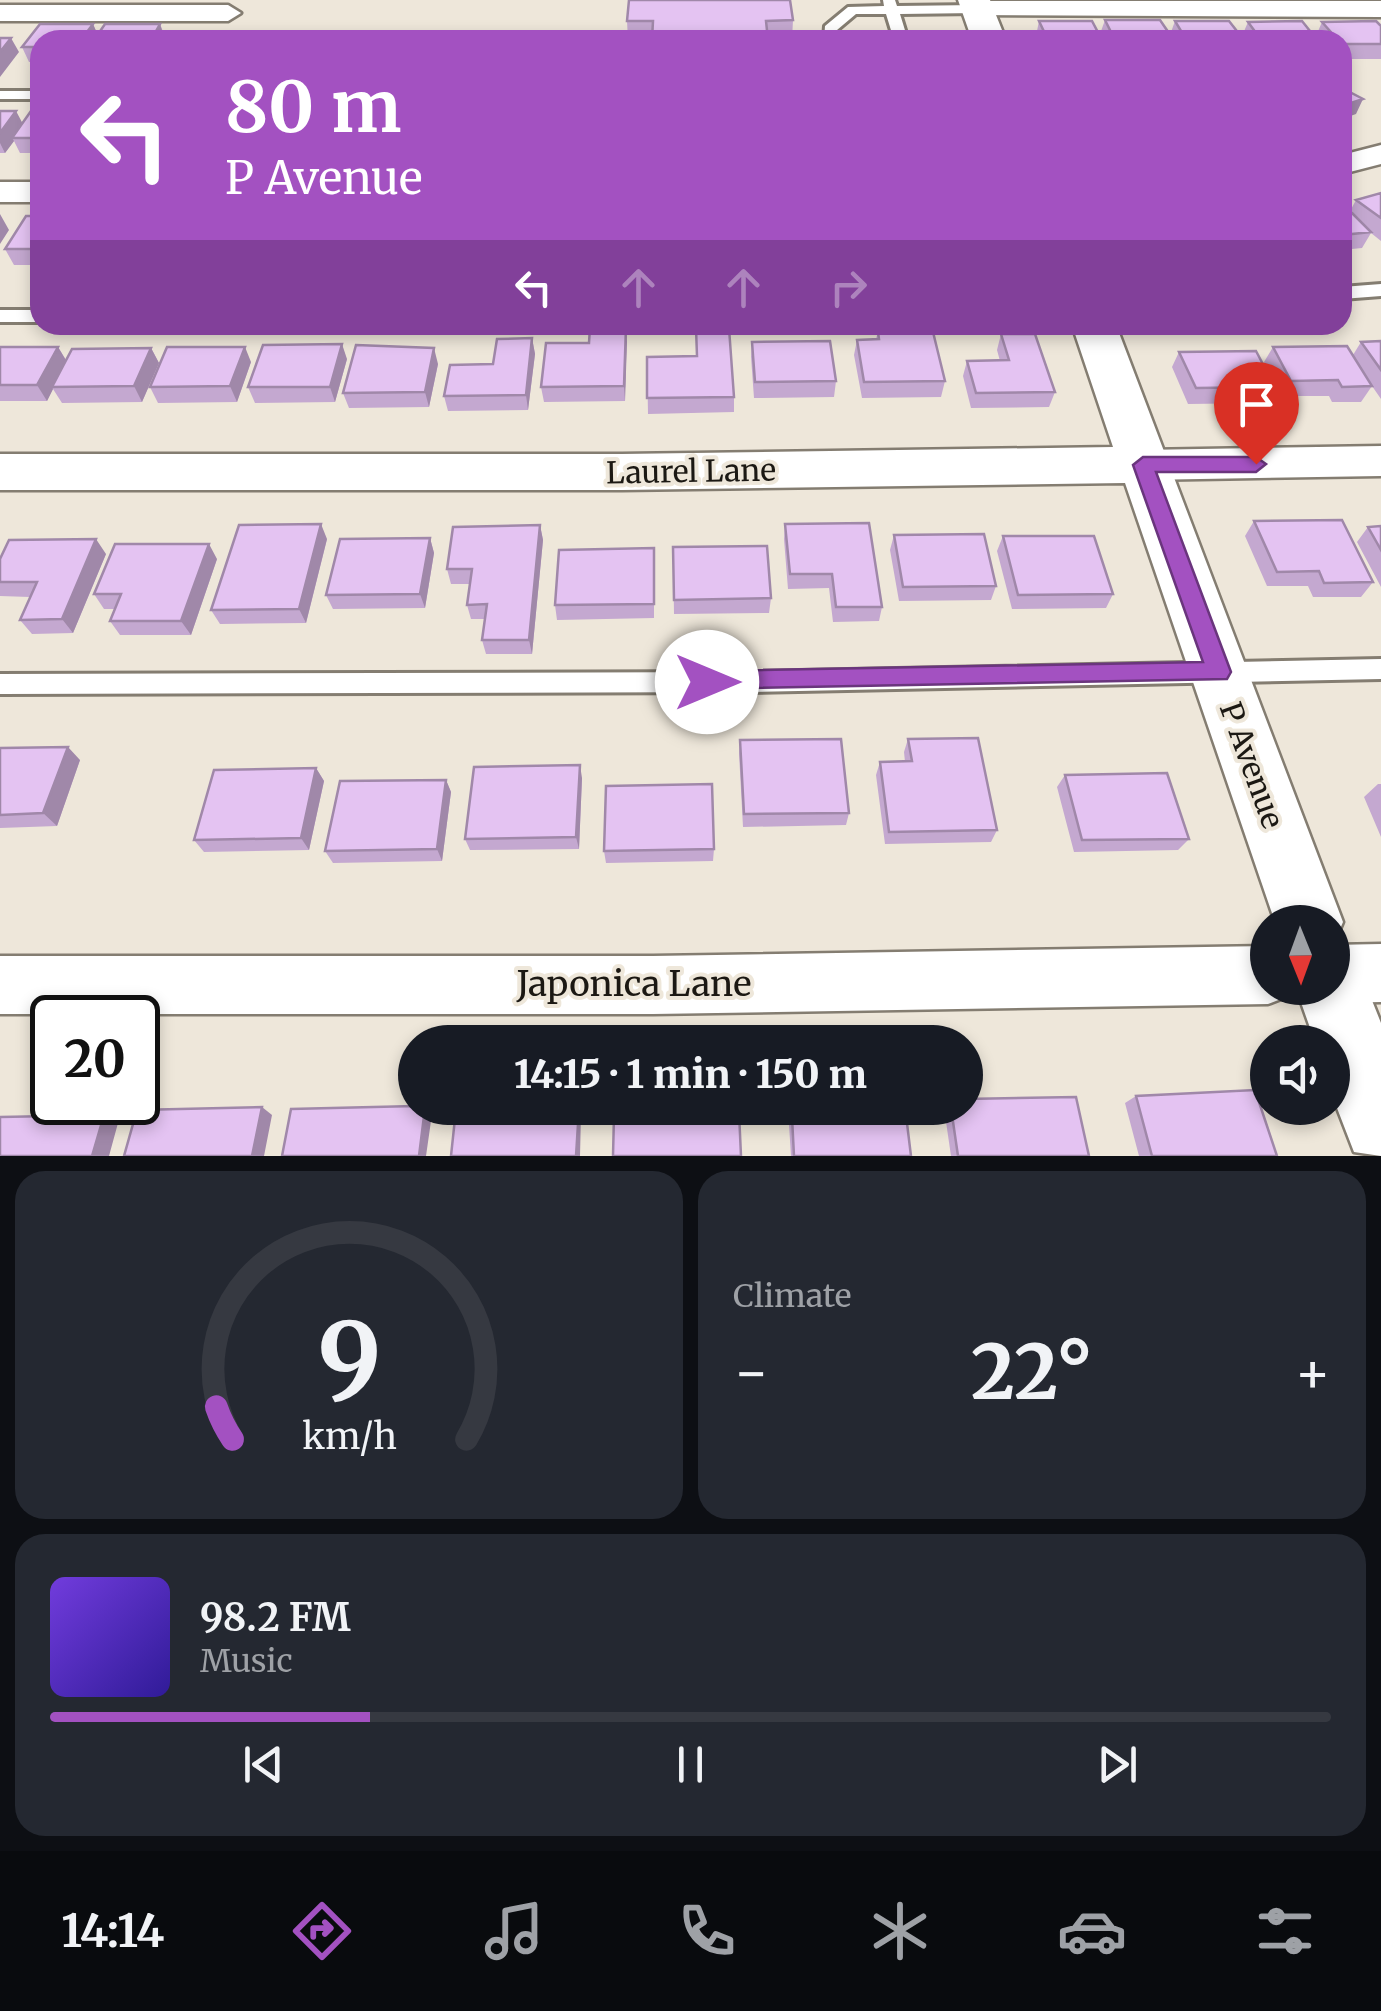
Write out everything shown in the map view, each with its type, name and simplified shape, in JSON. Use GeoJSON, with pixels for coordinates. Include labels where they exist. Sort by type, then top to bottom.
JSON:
{"type":"FeatureCollection","features":[{"type":"Feature","properties":{"kind":"street"},"geometry":{"type":"LineString","coordinates":[[0,13],[232,7]]}},
{"type":"Feature","properties":{"kind":"street"},"geometry":{"type":"LineString","coordinates":[[219,30],[232,7]]}},
{"type":"Feature","properties":{"kind":"street"},"geometry":{"type":"LineString","coordinates":[[980,16],[1381,9]]}},
{"type":"Feature","properties":{"kind":"street"},"geometry":{"type":"LineString","coordinates":[[1352,162],[1381,154]]}},
{"type":"Feature","properties":{"kind":"street"},"geometry":{"type":"LineString","coordinates":[[0,192],[30,192]]}},
{"type":"Feature","properties":{"kind":"street","name":"P Avenue"},"geometry":{"type":"LineString","coordinates":[[1098,335],[1303,905]]}},
{"type":"Feature","properties":{"kind":"street","name":"Laurel Lane"},"geometry":{"type":"LineString","coordinates":[[0,472],[622,472],[1381,461]]}},
{"type":"Feature","properties":{"kind":"street"},"geometry":{"type":"LineString","coordinates":[[1350,974],[1381,974]]}},
{"type":"Feature","properties":{"kind":"street","name":"Japonica Lane"},"geometry":{"type":"LineString","coordinates":[[0,985],[653,985],[1250,976]]}},
{"type":"Feature","properties":{"kind":"street"},"geometry":{"type":"LineString","coordinates":[[1338,1005],[1381,1124]]}},
{"type":"Feature","properties":{"kind":"lane"},"geometry":{"type":"LineString","coordinates":[[830,30],[853,10],[889,3],[980,16]]}},
{"type":"Feature","properties":{"kind":"lane"},"geometry":{"type":"LineString","coordinates":[[889,3],[897,30]]}},
{"type":"Feature","properties":{"kind":"lane"},"geometry":{"type":"LineString","coordinates":[[0,95],[30,95]]}},
{"type":"Feature","properties":{"kind":"lane"},"geometry":{"type":"LineString","coordinates":[[1352,292],[1381,290]]}},
{"type":"Feature","properties":{"kind":"lane"},"geometry":{"type":"LineString","coordinates":[[0,316],[30,316]]}},
{"type":"Feature","properties":{"kind":"lane"},"geometry":{"type":"LineString","coordinates":[[0,684],[746,682],[1381,668]]}},
{"type":"Feature","properties":{"kind":"building"},"geometry":{"type":"Polygon","coordinates":[[[629,0],[790,0],[793,20],[766,21],[767,30],[653,30],[653,21],[627,21],[629,0]]]}},
{"type":"Feature","properties":{"kind":"building"},"geometry":{"type":"Polygon","coordinates":[[[1105,20],[1160,20],[1167,30],[1110,30],[1105,20]]]}},
{"type":"Feature","properties":{"kind":"building"},"geometry":{"type":"Polygon","coordinates":[[[1039,21],[1092,21],[1097,30],[1043,30],[1039,21]]]}},
{"type":"Feature","properties":{"kind":"building"},"geometry":{"type":"Polygon","coordinates":[[[1175,21],[1229,21],[1236,30],[1180,30],[1175,21]]]}},
{"type":"Feature","properties":{"kind":"building"},"geometry":{"type":"Polygon","coordinates":[[[1302,21],[1309,30],[1254,30],[1248,22],[1302,21]]]}},
{"type":"Feature","properties":{"kind":"building"},"geometry":{"type":"Polygon","coordinates":[[[1376,21],[1381,26],[1381,44],[1352,44],[1352,30],[1329,30],[1322,22],[1376,21]]]}},
{"type":"Feature","properties":{"kind":"building"},"geometry":{"type":"Polygon","coordinates":[[[40,24],[93,24],[88,30],[35,30],[40,24]]]}},
{"type":"Feature","properties":{"kind":"building"},"geometry":{"type":"Polygon","coordinates":[[[105,24],[160,24],[157,30],[101,30],[105,24]]]}},
{"type":"Feature","properties":{"kind":"building"},"geometry":{"type":"Polygon","coordinates":[[[0,38],[11,38],[0,52],[0,38]]]}},
{"type":"Feature","properties":{"kind":"building"},"geometry":{"type":"Polygon","coordinates":[[[0,111],[16,111],[0,133],[0,111]]]}},
{"type":"Feature","properties":{"kind":"building"},"geometry":{"type":"Polygon","coordinates":[[[30,112],[30,138],[12,138],[30,112]]]}},
{"type":"Feature","properties":{"kind":"building"},"geometry":{"type":"Polygon","coordinates":[[[1381,193],[1381,218],[1356,200],[1381,193]]]}},
{"type":"Feature","properties":{"kind":"building"},"geometry":{"type":"Polygon","coordinates":[[[1352,213],[1371,232],[1352,234],[1352,213]]]}},
{"type":"Feature","properties":{"kind":"building"},"geometry":{"type":"Polygon","coordinates":[[[26,216],[30,216],[30,249],[5,249],[26,216]]]}},
{"type":"Feature","properties":{"kind":"building"},"geometry":{"type":"Polygon","coordinates":[[[590,335],[626,335],[624,386],[541,387],[546,343],[589,343],[590,335]]]}},
{"type":"Feature","properties":{"kind":"building"},"geometry":{"type":"Polygon","coordinates":[[[696,335],[730,335],[734,397],[647,398],[647,357],[697,356],[696,335]]]}},
{"type":"Feature","properties":{"kind":"building"},"geometry":{"type":"Polygon","coordinates":[[[878,335],[934,335],[945,381],[864,382],[857,340],[879,339],[878,335]]]}},
{"type":"Feature","properties":{"kind":"building"},"geometry":{"type":"Polygon","coordinates":[[[1001,335],[1035,335],[1055,392],[976,393],[967,361],[1009,360],[1001,335]]]}},
{"type":"Feature","properties":{"kind":"building"},"geometry":{"type":"Polygon","coordinates":[[[532,338],[526,395],[444,396],[450,365],[493,364],[497,339],[532,338]]]}},
{"type":"Feature","properties":{"kind":"building"},"geometry":{"type":"Polygon","coordinates":[[[830,341],[836,381],[755,382],[752,342],[830,341]]]}},
{"type":"Feature","properties":{"kind":"building"},"geometry":{"type":"Polygon","coordinates":[[[1381,341],[1381,370],[1361,342],[1381,341]]]}},
{"type":"Feature","properties":{"kind":"building"},"geometry":{"type":"Polygon","coordinates":[[[342,344],[330,387],[248,387],[263,345],[342,344]]]}},
{"type":"Feature","properties":{"kind":"building"},"geometry":{"type":"Polygon","coordinates":[[[356,345],[434,348],[425,392],[343,393],[356,345]]]}},
{"type":"Feature","properties":{"kind":"building"},"geometry":{"type":"Polygon","coordinates":[[[1347,346],[1372,386],[1342,387],[1338,380],[1291,381],[1273,347],[1347,346]]]}},
{"type":"Feature","properties":{"kind":"building"},"geometry":{"type":"Polygon","coordinates":[[[0,347],[58,347],[37,385],[0,385],[0,347]]]}},
{"type":"Feature","properties":{"kind":"building"},"geometry":{"type":"Polygon","coordinates":[[[167,347],[245,347],[230,386],[150,387],[167,347]]]}},
{"type":"Feature","properties":{"kind":"building"},"geometry":{"type":"Polygon","coordinates":[[[151,348],[134,386],[52,387],[72,349],[151,348]]]}},
{"type":"Feature","properties":{"kind":"building"},"geometry":{"type":"Polygon","coordinates":[[[1256,351],[1275,387],[1196,388],[1179,352],[1256,351]]]}},
{"type":"Feature","properties":{"kind":"building"},"geometry":{"type":"Polygon","coordinates":[[[1342,520],[1373,582],[1324,583],[1319,571],[1277,572],[1254,521],[1342,520]]]}},
{"type":"Feature","properties":{"kind":"building"},"geometry":{"type":"Polygon","coordinates":[[[869,523],[882,607],[836,607],[832,574],[790,574],[785,524],[869,523]]]}},
{"type":"Feature","properties":{"kind":"building"},"geometry":{"type":"Polygon","coordinates":[[[321,524],[299,609],[211,610],[239,525],[321,524]]]}},
{"type":"Feature","properties":{"kind":"building"},"geometry":{"type":"Polygon","coordinates":[[[540,525],[529,640],[482,640],[487,604],[467,605],[472,569],[447,569],[453,527],[540,525]]]}},
{"type":"Feature","properties":{"kind":"building"},"geometry":{"type":"Polygon","coordinates":[[[1381,526],[1381,550],[1368,527],[1381,526]]]}},
{"type":"Feature","properties":{"kind":"building"},"geometry":{"type":"Polygon","coordinates":[[[984,534],[996,586],[903,587],[894,535],[984,534]]]}},
{"type":"Feature","properties":{"kind":"building"},"geometry":{"type":"Polygon","coordinates":[[[1003,536],[1094,536],[1113,594],[1018,595],[1003,536]]]}},
{"type":"Feature","properties":{"kind":"building"},"geometry":{"type":"Polygon","coordinates":[[[430,538],[420,594],[326,595],[340,539],[430,538]]]}},
{"type":"Feature","properties":{"kind":"building"},"geometry":{"type":"Polygon","coordinates":[[[96,539],[62,619],[20,620],[37,582],[0,582],[0,559],[9,540],[96,539]]]}},
{"type":"Feature","properties":{"kind":"building"},"geometry":{"type":"Polygon","coordinates":[[[115,544],[209,544],[181,621],[110,621],[121,594],[94,594],[115,544]]]}},
{"type":"Feature","properties":{"kind":"building"},"geometry":{"type":"Polygon","coordinates":[[[767,546],[771,598],[674,600],[673,547],[767,546]]]}},
{"type":"Feature","properties":{"kind":"building"},"geometry":{"type":"Polygon","coordinates":[[[654,548],[654,604],[555,605],[559,550],[654,548]]]}},
{"type":"Feature","properties":{"kind":"building"},"geometry":{"type":"Polygon","coordinates":[[[978,738],[997,830],[889,832],[880,762],[912,761],[908,739],[978,738]]]}},
{"type":"Feature","properties":{"kind":"building"},"geometry":{"type":"Polygon","coordinates":[[[841,739],[849,813],[744,814],[740,740],[841,739]]]}},
{"type":"Feature","properties":{"kind":"building"},"geometry":{"type":"Polygon","coordinates":[[[68,747],[43,813],[0,815],[0,748],[68,747]]]}},
{"type":"Feature","properties":{"kind":"building"},"geometry":{"type":"Polygon","coordinates":[[[580,765],[576,837],[465,839],[474,767],[580,765]]]}},
{"type":"Feature","properties":{"kind":"building"},"geometry":{"type":"Polygon","coordinates":[[[316,768],[301,838],[194,840],[214,770],[316,768]]]}},
{"type":"Feature","properties":{"kind":"building"},"geometry":{"type":"Polygon","coordinates":[[[1167,773],[1189,839],[1082,840],[1065,775],[1167,773]]]}},
{"type":"Feature","properties":{"kind":"building"},"geometry":{"type":"Polygon","coordinates":[[[446,780],[437,849],[325,851],[340,781],[446,780]]]}},
{"type":"Feature","properties":{"kind":"building"},"geometry":{"type":"Polygon","coordinates":[[[712,784],[714,849],[604,851],[606,786],[712,784]]]}},
{"type":"Feature","properties":{"kind":"building"},"geometry":{"type":"Polygon","coordinates":[[[1250,1090],[1250,1125],[1267,1125],[1277,1156],[1152,1156],[1136,1096],[1250,1090]]]}},
{"type":"Feature","properties":{"kind":"building"},"geometry":{"type":"Polygon","coordinates":[[[1076,1097],[1089,1156],[958,1156],[953,1125],[983,1125],[983,1099],[1076,1097]]]}},
{"type":"Feature","properties":{"kind":"building"},"geometry":{"type":"Polygon","coordinates":[[[398,1106],[398,1125],[423,1125],[419,1156],[282,1156],[291,1109],[398,1106]]]}},
{"type":"Feature","properties":{"kind":"building"},"geometry":{"type":"Polygon","coordinates":[[[262,1107],[252,1156],[124,1156],[133,1125],[160,1125],[160,1109],[262,1107]]]}},
{"type":"Feature","properties":{"kind":"building"},"geometry":{"type":"Polygon","coordinates":[[[30,1116],[30,1125],[101,1125],[92,1156],[0,1156],[0,1117],[30,1116]]]}},
{"type":"Feature","properties":{"kind":"building"},"geometry":{"type":"Polygon","coordinates":[[[454,1125],[578,1125],[576,1156],[451,1156],[454,1125]]]}},
{"type":"Feature","properties":{"kind":"building"},"geometry":{"type":"Polygon","coordinates":[[[614,1125],[740,1125],[741,1156],[613,1156],[614,1125]]]}},
{"type":"Feature","properties":{"kind":"building"},"geometry":{"type":"Polygon","coordinates":[[[792,1125],[907,1125],[911,1156],[794,1156],[792,1125]]]}},
{"type":"Feature","properties":{"kind":"route"},"geometry":{"type":"LineString","coordinates":[[707,682],[1218,672],[1143,465],[1256,464]]}}]}
